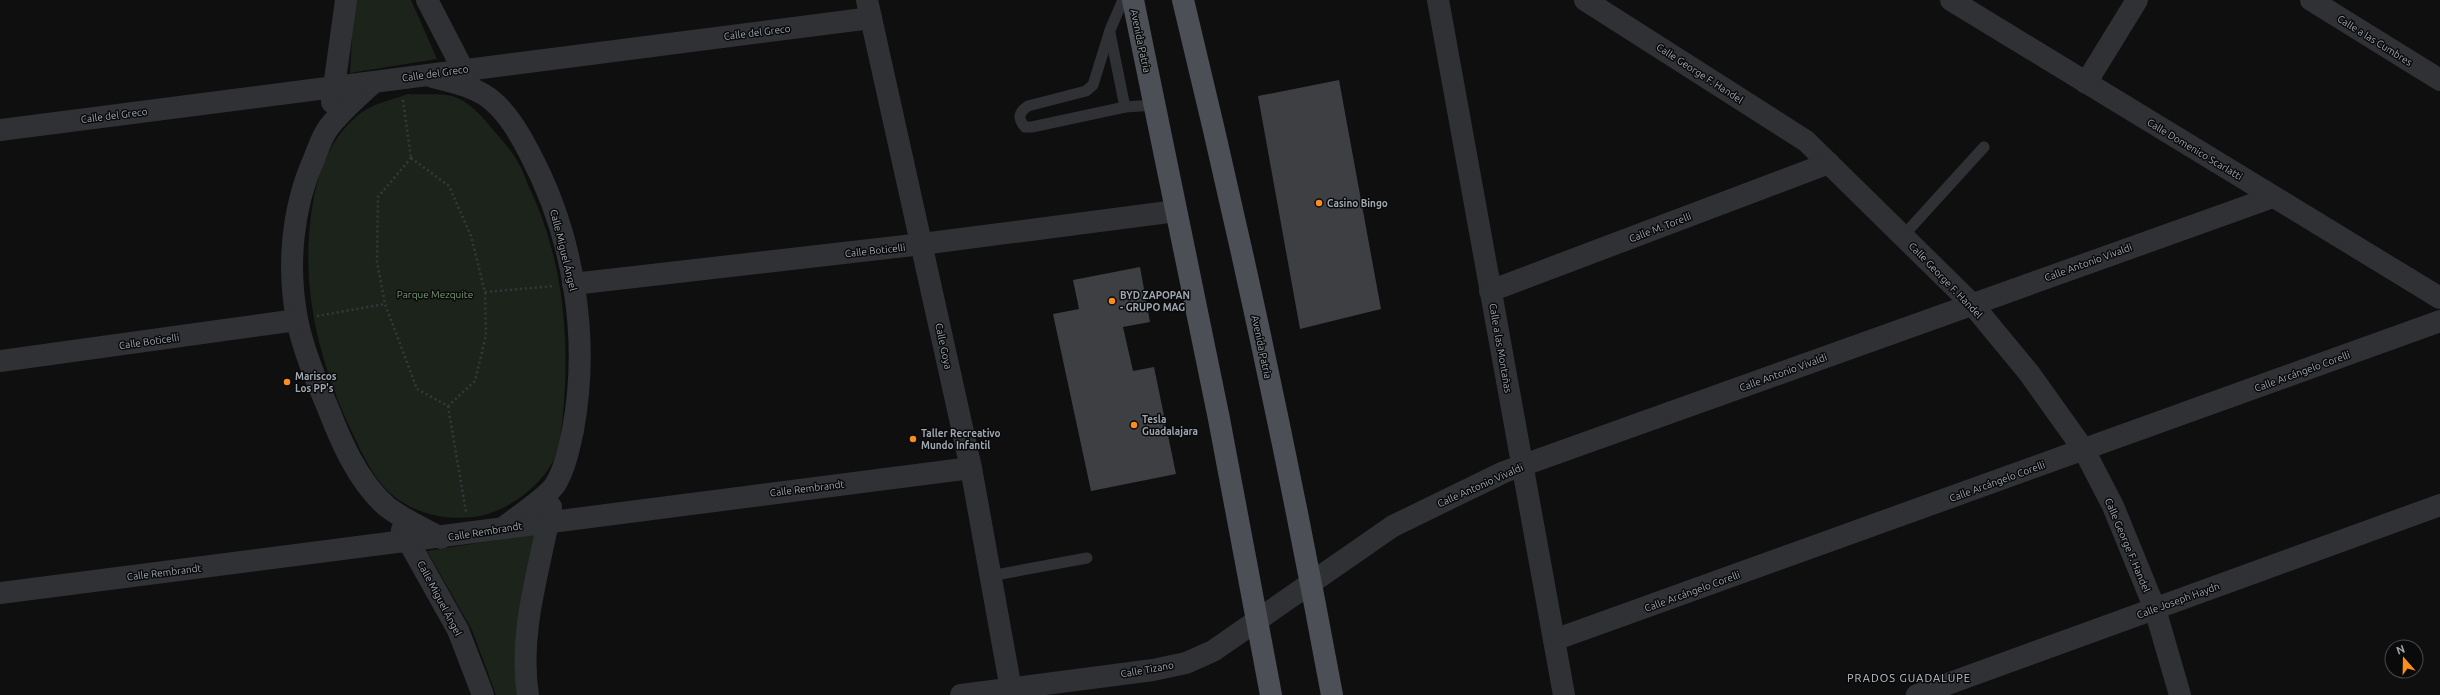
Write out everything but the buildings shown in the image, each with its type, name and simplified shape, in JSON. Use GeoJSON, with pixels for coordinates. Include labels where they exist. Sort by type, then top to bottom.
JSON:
{"type":"FeatureCollection","features":[{"type":"Feature","properties":{"kind":"main road","name":"Avenida Patria"},"geometry":{"type":"LineString","coordinates":[[1133,0],[1219,419],[1271,695]]}},
{"type":"Feature","properties":{"kind":"main road","name":"Avenida Patria"},"geometry":{"type":"LineString","coordinates":[[1183,0],[1231,199],[1311,583],[1332,695]]}},
{"type":"Feature","properties":{"kind":"street","name":"Calle Miguel Ángel"},"geometry":{"type":"LineString","coordinates":[[346,0],[328,128],[304,182],[296,216],[294,286],[297,320],[318,386],[346,450],[362,478],[386,506],[409,542],[458,630],[483,695]]}},
{"type":"Feature","properties":{"kind":"street","name":"Calle Miguel Ángel"},"geometry":{"type":"LineString","coordinates":[[427,0],[468,79],[496,103],[518,131],[536,164],[550,194],[573,284],[580,343],[579,379],[569,451],[555,486],[528,617],[525,656],[528,695]]}},
{"type":"Feature","properties":{"kind":"street","name":"Calle a las Montañas"},"geometry":{"type":"LineString","coordinates":[[1438,0],[1564,695]]}},
{"type":"Feature","properties":{"kind":"street","name":"Calle George F. Handel"},"geometry":{"type":"LineString","coordinates":[[1586,0],[1806,141],[1972,304],[2029,373],[2084,450],[2113,506],[2154,609],[2180,695]]}},
{"type":"Feature","properties":{"kind":"street","name":"Calle Domenico Scarlatti"},"geometry":{"type":"LineString","coordinates":[[1951,0],[2440,298]]}},
{"type":"Feature","properties":{"kind":"street"},"geometry":{"type":"LineString","coordinates":[[2086,83],[2137,0]]}},
{"type":"Feature","properties":{"kind":"street","name":"Calle a las Cumbres"},"geometry":{"type":"LineString","coordinates":[[2311,0],[2440,80]]}},
{"type":"Feature","properties":{"kind":"street","name":"Calle del Greco"},"geometry":{"type":"LineString","coordinates":[[468,79],[869,9]]}},
{"type":"Feature","properties":{"kind":"street","name":"Calle Goya"},"geometry":{"type":"LineString","coordinates":[[869,9],[971,468],[1012,692]]}},
{"type":"Feature","properties":{"kind":"street","name":"Calle Miguel Ángel"},"geometry":{"type":"LineString","coordinates":[[425,75],[468,79]]}},
{"type":"Feature","properties":{"kind":"street","name":"Calle del Greco"},"geometry":{"type":"LineString","coordinates":[[0,130],[334,88],[425,75]]}},
{"type":"Feature","properties":{"kind":"street","name":"Calle Miguel Ángel"},"geometry":{"type":"LineString","coordinates":[[328,128],[374,82]]}},
{"type":"Feature","properties":{"kind":"street","name":"Calle M. Torelli"},"geometry":{"type":"LineString","coordinates":[[1490,291],[1829,163]]}},
{"type":"Feature","properties":{"kind":"street","name":"Calle Antonio Vivaldi"},"geometry":{"type":"LineString","coordinates":[[1311,583],[1393,526],[1452,497],[1522,466],[2273,197]]}},
{"type":"Feature","properties":{"kind":"street","name":"Calle Boticelli"},"geometry":{"type":"LineString","coordinates":[[573,284],[922,244],[1176,211]]}},
{"type":"Feature","properties":{"kind":"street","name":"Calle Boticelli"},"geometry":{"type":"LineString","coordinates":[[0,361],[297,320]]}},
{"type":"Feature","properties":{"kind":"street","name":"Calle Arcángelo Corelli"},"geometry":{"type":"LineString","coordinates":[[1554,640],[2440,321]]}},
{"type":"Feature","properties":{"kind":"street","name":"Calle Rembrandt"},"geometry":{"type":"LineString","coordinates":[[0,593],[441,538],[548,521],[971,468]]}},
{"type":"Feature","properties":{"kind":"street","name":"Calle Miguel Ángel"},"geometry":{"type":"LineString","coordinates":[[503,528],[555,486]]}},
{"type":"Feature","properties":{"kind":"street","name":"Calle Joseph Haydn"},"geometry":{"type":"LineString","coordinates":[[1917,695],[2440,505]]}},
{"type":"Feature","properties":{"kind":"street","name":"Calle Miguel Ángel"},"geometry":{"type":"LineString","coordinates":[[386,506],[412,523],[441,538]]}},
{"type":"Feature","properties":{"kind":"street","name":"Calle Tizano"},"geometry":{"type":"LineString","coordinates":[[961,695],[1012,692],[1153,670],[1186,663],[1213,650],[1311,583]]}},
{"type":"Feature","properties":{"kind":"lane"},"geometry":{"type":"LineString","coordinates":[[1123,0],[1110,30],[1093,85],[1086,91],[1028,106],[1021,110],[1019,116],[1025,127],[1032,127],[1125,107],[1154,106]]}},
{"type":"Feature","properties":{"kind":"lane"},"geometry":{"type":"LineString","coordinates":[[1110,30],[1125,107]]}},
{"type":"Feature","properties":{"kind":"lane"},"geometry":{"type":"LineString","coordinates":[[1903,236],[1984,147]]}},
{"type":"Feature","properties":{"kind":"lane"},"geometry":{"type":"LineString","coordinates":[[990,576],[1087,558]]}},
{"type":"Feature","properties":{"kind":"path"},"geometry":{"type":"LineString","coordinates":[[400,78],[411,158],[449,186],[472,236],[484,292],[486,335],[475,381],[448,406]]}},
{"type":"Feature","properties":{"kind":"path"},"geometry":{"type":"LineString","coordinates":[[411,158],[378,197],[377,262],[385,304],[417,389],[448,406]]}},
{"type":"Feature","properties":{"kind":"path"},"geometry":{"type":"LineString","coordinates":[[484,292],[573,284]]}},
{"type":"Feature","properties":{"kind":"path"},"geometry":{"type":"LineString","coordinates":[[297,320],[385,304]]}},
{"type":"Feature","properties":{"kind":"path"},"geometry":{"type":"LineString","coordinates":[[448,406],[470,534]]}},
{"type":"Feature","properties":{"kind":"green space"},"geometry":{"type":"Polygon","coordinates":[[[354,0],[411,0],[437,59],[350,73],[354,0]]]}},
{"type":"Feature","properties":{"kind":"green space","name":"Parque Mezquite"},"geometry":{"type":"Polygon","coordinates":[[[408,94],[442,95],[458,98],[481,116],[508,147],[521,168],[548,235],[559,284],[563,309],[566,360],[561,432],[555,457],[549,468],[532,488],[509,504],[485,515],[454,518],[425,513],[399,500],[383,486],[364,458],[338,401],[320,346],[314,318],[308,261],[309,231],[313,202],[323,166],[333,144],[357,116],[368,108],[408,94]]]}},
{"type":"Feature","properties":{"kind":"green space"},"geometry":{"type":"Polygon","coordinates":[[[536,534],[523,594],[517,633],[516,653],[519,695],[496,695],[472,630],[427,551],[536,534]]]}},
{"type":"Feature","properties":{"kind":"place","name":"Casino Bingo"},"geometry":{"type":"Point","coordinates":[1319,203]}},
{"type":"Feature","properties":{"kind":"place","name":"BYD ZAPOPAN - GRUPO MAG"},"geometry":{"type":"Point","coordinates":[1112,301]}},
{"type":"Feature","properties":{"kind":"place","name":"Mariscos Los PP's"},"geometry":{"type":"Point","coordinates":[287,382]}},
{"type":"Feature","properties":{"kind":"place","name":"Tesla Guadalajara"},"geometry":{"type":"Point","coordinates":[1134,425]}},
{"type":"Feature","properties":{"kind":"place","name":"Taller Recreativo Mundo Infantil"},"geometry":{"type":"Point","coordinates":[913,439]}},
{"type":"Feature","properties":{"kind":"district","name":"PRADOS GUADALUPE"},"geometry":{"type":"Point","coordinates":[1909,678]}}]}
